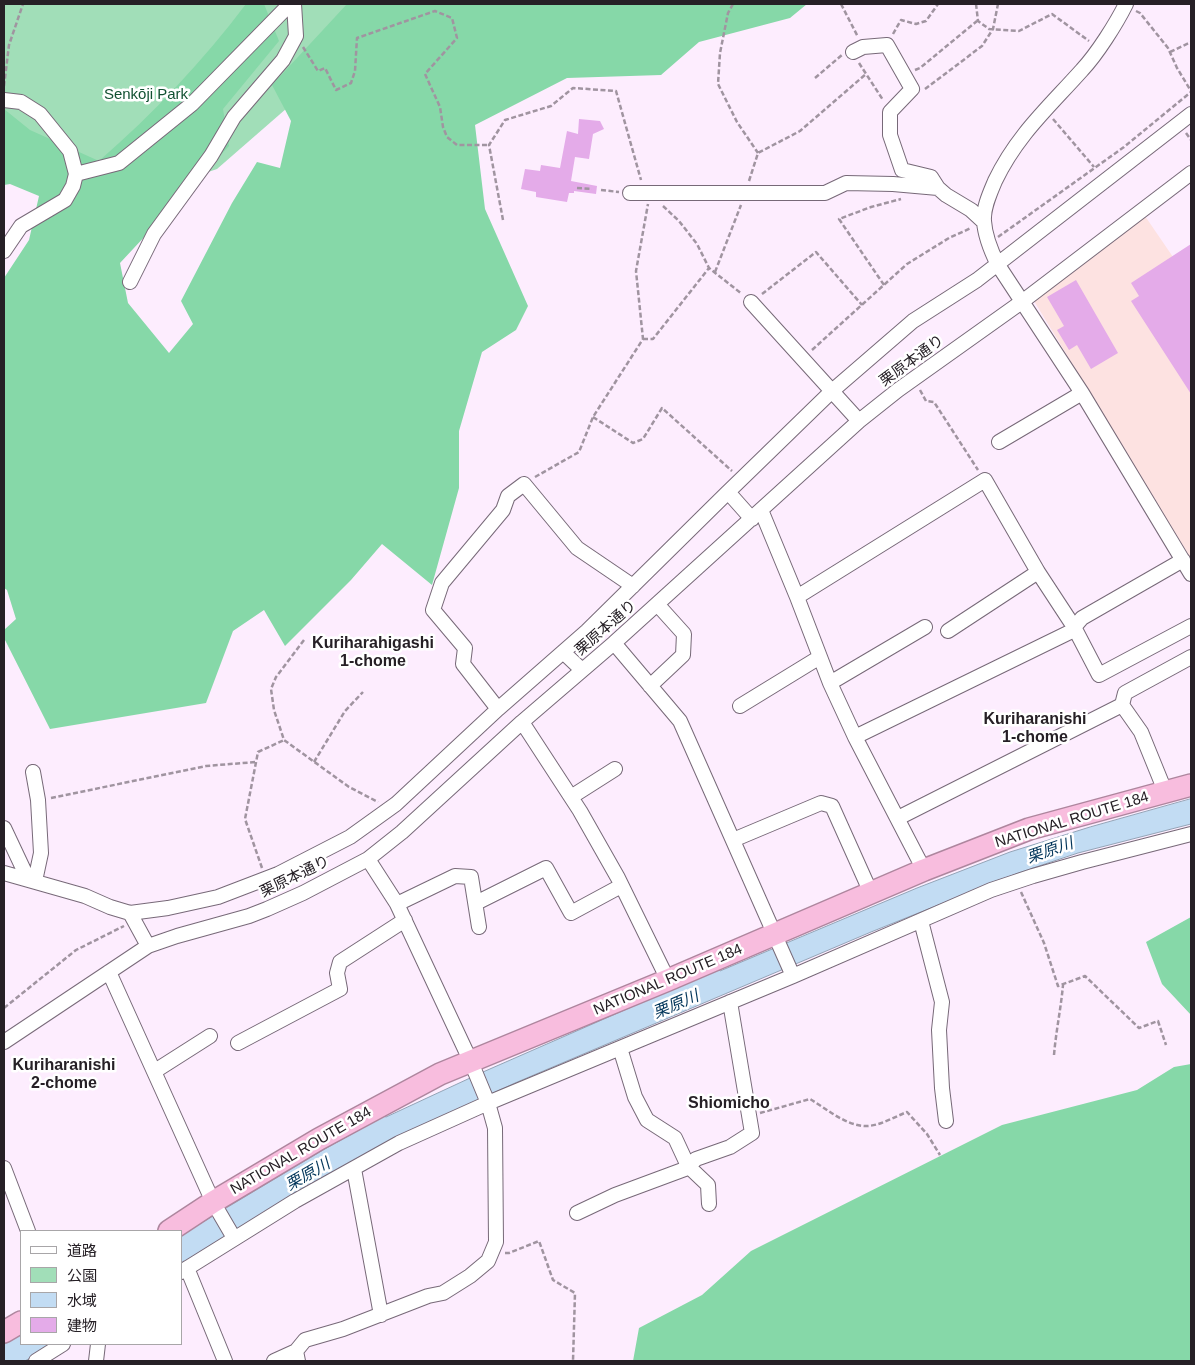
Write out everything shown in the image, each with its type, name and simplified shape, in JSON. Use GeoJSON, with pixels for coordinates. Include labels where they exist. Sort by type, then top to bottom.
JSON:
{"type":"FeatureCollection","features":[{"type":"Feature","properties":{"kind":"highway","name":"NATIONAL ROUTE 184"},"geometry":{"type":"LineString","coordinates":[[171,1230],[216,1207],[319,1139],[440,1074],[474,1068],[668,980],[777,940],[871,893],[924,870],[1029,830],[1191,785]]}},
{"type":"Feature","properties":{"kind":"highway"},"geometry":{"type":"LineString","coordinates":[[4,1332],[20,1323]]}},
{"type":"Feature","properties":{"kind":"street"},"geometry":{"type":"LineString","coordinates":[[76,174],[119,163],[192,104],[290,4]]}},
{"type":"Feature","properties":{"kind":"street"},"geometry":{"type":"LineString","coordinates":[[130,282],[154,234],[211,156],[234,117],[283,60],[296,36],[294,4]]}},
{"type":"Feature","properties":{"kind":"street"},"geometry":{"type":"LineString","coordinates":[[1125,5],[1083,69],[1026,130],[1003,164],[990,192],[984,212],[984,222],[988,244],[998,265],[1082,393],[1191,574]]}},
{"type":"Feature","properties":{"kind":"street"},"geometry":{"type":"LineString","coordinates":[[858,50],[887,45],[912,89],[890,112],[890,135],[902,170],[931,177],[932,187]]}},
{"type":"Feature","properties":{"kind":"street"},"geometry":{"type":"LineString","coordinates":[[4,100],[21,102],[40,114],[70,151],[76,174],[73,186],[65,200],[21,226],[4,251]]}},
{"type":"Feature","properties":{"kind":"street"},"geometry":{"type":"LineString","coordinates":[[132,917],[218,897],[265,879],[350,837],[390,808],[563,652],[633,586],[832,391],[913,321],[998,265],[1191,114]]}},
{"type":"Feature","properties":{"kind":"street","name":"栗原本通り"},"geometry":{"type":"LineString","coordinates":[[4,1042],[148,946],[267,909],[303,893],[368,859],[402,832],[522,722],[658,604],[860,421],[914,379],[1023,301],[1191,173]]}},
{"type":"Feature","properties":{"kind":"street"},"geometry":{"type":"LineString","coordinates":[[630,193],[825,193],[846,183],[932,187],[971,210],[984,222]]}},
{"type":"Feature","properties":{"kind":"street"},"geometry":{"type":"LineString","coordinates":[[752,302],[860,421]]}},
{"type":"Feature","properties":{"kind":"street"},"geometry":{"type":"LineString","coordinates":[[999,442],[1082,393]]}},
{"type":"Feature","properties":{"kind":"street"},"geometry":{"type":"LineString","coordinates":[[797,597],[985,480],[1038,572],[1074,627],[1099,674],[1191,626]]}},
{"type":"Feature","properties":{"kind":"street"},"geometry":{"type":"LineString","coordinates":[[498,709],[463,664],[464,648],[433,610],[442,583],[503,510],[508,496],[524,484],[577,548],[633,586]]}},
{"type":"Feature","properties":{"kind":"street"},"geometry":{"type":"LineString","coordinates":[[728,492],[756,515],[797,597],[830,683],[855,737],[924,870]]}},
{"type":"Feature","properties":{"kind":"street"},"geometry":{"type":"LineString","coordinates":[[855,737],[1070,632],[1082,618],[1183,560]]}},
{"type":"Feature","properties":{"kind":"street"},"geometry":{"type":"LineString","coordinates":[[948,631],[1038,572]]}},
{"type":"Feature","properties":{"kind":"street"},"geometry":{"type":"LineString","coordinates":[[650,686],[683,655],[684,634],[658,604]]}},
{"type":"Feature","properties":{"kind":"street"},"geometry":{"type":"LineString","coordinates":[[830,683],[924,627]]}},
{"type":"Feature","properties":{"kind":"street"},"geometry":{"type":"LineString","coordinates":[[614,643],[680,722],[792,972]]}},
{"type":"Feature","properties":{"kind":"street"},"geometry":{"type":"LineString","coordinates":[[563,652],[582,670]]}},
{"type":"Feature","properties":{"kind":"street"},"geometry":{"type":"LineString","coordinates":[[740,706],[820,657]]}},
{"type":"Feature","properties":{"kind":"street"},"geometry":{"type":"LineString","coordinates":[[1165,792],[1141,732],[1122,705],[1125,693],[1191,657]]}},
{"type":"Feature","properties":{"kind":"street"},"geometry":{"type":"LineString","coordinates":[[898,818],[1122,705]]}},
{"type":"Feature","properties":{"kind":"street"},"geometry":{"type":"LineString","coordinates":[[522,722],[571,797],[622,886],[668,980]]}},
{"type":"Feature","properties":{"kind":"street"},"geometry":{"type":"LineString","coordinates":[[571,797],[615,769]]}},
{"type":"Feature","properties":{"kind":"street"},"geometry":{"type":"LineString","coordinates":[[31,880],[41,853],[38,800],[33,772]]}},
{"type":"Feature","properties":{"kind":"street"},"geometry":{"type":"LineString","coordinates":[[733,840],[821,803],[832,806],[871,893]]}},
{"type":"Feature","properties":{"kind":"street"},"geometry":{"type":"LineString","coordinates":[[4,828],[31,880]]}},
{"type":"Feature","properties":{"kind":"street"},"geometry":{"type":"LineString","coordinates":[[225,1361],[184,1270],[233,1236],[399,1143],[487,1099],[620,1048],[730,1002],[792,972],[921,921],[991,890],[1091,859],[1191,834]]}},
{"type":"Feature","properties":{"kind":"street"},"geometry":{"type":"LineString","coordinates":[[274,1361],[297,1356],[305,1340],[343,1329],[428,1296],[443,1293],[470,1276],[488,1261],[496,1242],[495,1128],[487,1099],[398,904],[368,859]]}},
{"type":"Feature","properties":{"kind":"street"},"geometry":{"type":"LineString","coordinates":[[476,904],[546,868],[571,913],[622,886]]}},
{"type":"Feature","properties":{"kind":"street"},"geometry":{"type":"LineString","coordinates":[[4,873],[85,896],[132,917],[148,946]]}},
{"type":"Feature","properties":{"kind":"street"},"geometry":{"type":"LineString","coordinates":[[398,904],[455,876],[471,877],[479,927]]}},
{"type":"Feature","properties":{"kind":"street"},"geometry":{"type":"LineString","coordinates":[[238,1043],[340,989],[336,973],[340,962],[405,920]]}},
{"type":"Feature","properties":{"kind":"street"},"geometry":{"type":"LineString","coordinates":[[921,921],[942,1002],[939,1030],[946,1121]]}},
{"type":"Feature","properties":{"kind":"street"},"geometry":{"type":"LineString","coordinates":[[109,972],[216,1207],[233,1236]]}},
{"type":"Feature","properties":{"kind":"street"},"geometry":{"type":"LineString","coordinates":[[577,1213],[615,1195],[684,1169],[696,1159],[730,1147],[752,1133],[730,1002]]}},
{"type":"Feature","properties":{"kind":"street"},"geometry":{"type":"LineString","coordinates":[[155,1071],[210,1036]]}},
{"type":"Feature","properties":{"kind":"street"},"geometry":{"type":"LineString","coordinates":[[620,1048],[636,1097],[647,1120],[675,1138],[688,1166],[708,1185],[709,1204]]}},
{"type":"Feature","properties":{"kind":"street"},"geometry":{"type":"LineString","coordinates":[[4,1168],[28,1230]]}},
{"type":"Feature","properties":{"kind":"street"},"geometry":{"type":"LineString","coordinates":[[354,1169],[381,1315]]}},
{"type":"Feature","properties":{"kind":"street"},"geometry":{"type":"LineString","coordinates":[[36,1361],[61,1345]]}},
{"type":"Feature","properties":{"kind":"street"},"geometry":{"type":"LineString","coordinates":[[96,1361],[98,1345]]}},
{"type":"Feature","properties":{"kind":"path"},"geometry":{"type":"LineString","coordinates":[[4,86],[9,45],[23,4]]}},
{"type":"Feature","properties":{"kind":"path"},"geometry":{"type":"LineString","coordinates":[[734,4],[728,13],[720,52],[718,84],[738,122],[758,153]]}},
{"type":"Feature","properties":{"kind":"path"},"geometry":{"type":"LineString","coordinates":[[842,4],[866,74],[890,112]]}},
{"type":"Feature","properties":{"kind":"path"},"geometry":{"type":"LineString","coordinates":[[887,45],[901,20],[916,24],[926,21],[938,4]]}},
{"type":"Feature","properties":{"kind":"path"},"geometry":{"type":"LineString","coordinates":[[976,4],[978,21],[989,29],[1019,31],[1052,14],[1098,47]]}},
{"type":"Feature","properties":{"kind":"path"},"geometry":{"type":"LineString","coordinates":[[912,89],[923,91],[982,46],[993,29],[998,4]]}},
{"type":"Feature","properties":{"kind":"path"},"geometry":{"type":"LineString","coordinates":[[988,244],[1124,146],[1191,92],[1170,52],[1140,12],[1125,5]]}},
{"type":"Feature","properties":{"kind":"path"},"geometry":{"type":"LineString","coordinates":[[296,36],[318,70],[326,68],[336,90],[351,83],[355,71],[357,38],[435,11],[452,18],[458,38],[425,74],[440,107],[443,127],[447,137],[457,145],[489,145]]}},
{"type":"Feature","properties":{"kind":"path"},"geometry":{"type":"LineString","coordinates":[[904,75],[920,68],[978,21]]}},
{"type":"Feature","properties":{"kind":"path"},"geometry":{"type":"LineString","coordinates":[[1170,52],[1191,42]]}},
{"type":"Feature","properties":{"kind":"path"},"geometry":{"type":"LineString","coordinates":[[815,78],[840,56],[858,50]]}},
{"type":"Feature","properties":{"kind":"path"},"geometry":{"type":"LineString","coordinates":[[714,272],[758,153],[800,131],[866,74]]}},
{"type":"Feature","properties":{"kind":"path"},"geometry":{"type":"LineString","coordinates":[[503,220],[489,145],[505,120],[551,106],[573,88],[616,92],[644,188],[678,221],[697,244],[709,268],[752,302],[816,252],[862,305]]}},
{"type":"Feature","properties":{"kind":"path"},"geometry":{"type":"LineString","coordinates":[[1045,109],[1094,167]]}},
{"type":"Feature","properties":{"kind":"path"},"geometry":{"type":"LineString","coordinates":[[884,285],[839,218],[871,207],[917,195],[932,187]]}},
{"type":"Feature","properties":{"kind":"path"},"geometry":{"type":"LineString","coordinates":[[577,188],[592,190]]}},
{"type":"Feature","properties":{"kind":"path"},"geometry":{"type":"LineString","coordinates":[[601,190],[630,193]]}},
{"type":"Feature","properties":{"kind":"path"},"geometry":{"type":"LineString","coordinates":[[524,484],[579,452],[593,417],[642,339],[636,271],[650,193]]}},
{"type":"Feature","properties":{"kind":"path"},"geometry":{"type":"LineString","coordinates":[[802,358],[908,264],[949,238],[984,222]]}},
{"type":"Feature","properties":{"kind":"path"},"geometry":{"type":"LineString","coordinates":[[642,339],[653,339],[709,268]]}},
{"type":"Feature","properties":{"kind":"path"},"geometry":{"type":"LineString","coordinates":[[914,379],[926,400],[934,402],[985,480]]}},
{"type":"Feature","properties":{"kind":"path"},"geometry":{"type":"LineString","coordinates":[[593,417],[633,443],[642,438],[662,408],[741,479]]}},
{"type":"Feature","properties":{"kind":"path"},"geometry":{"type":"LineString","coordinates":[[304,640],[276,677],[271,689],[274,710],[284,740],[349,787],[390,808]]}},
{"type":"Feature","properties":{"kind":"path"},"geometry":{"type":"LineString","coordinates":[[314,762],[345,711],[364,692]]}},
{"type":"Feature","properties":{"kind":"path"},"geometry":{"type":"LineString","coordinates":[[265,879],[245,819],[258,752],[284,740]]}},
{"type":"Feature","properties":{"kind":"path"},"geometry":{"type":"LineString","coordinates":[[38,800],[206,766],[256,762]]}},
{"type":"Feature","properties":{"kind":"path"},"geometry":{"type":"LineString","coordinates":[[1016,882],[1044,943],[1058,986],[1085,976],[1139,1028],[1158,1021],[1166,1046]]}},
{"type":"Feature","properties":{"kind":"path"},"geometry":{"type":"LineString","coordinates":[[4,1008],[76,950],[132,917]]}},
{"type":"Feature","properties":{"kind":"path"},"geometry":{"type":"LineString","coordinates":[[1054,1055],[1056,1026],[1061,1009],[1063,984]]}},
{"type":"Feature","properties":{"kind":"path"},"geometry":{"type":"LineString","coordinates":[[749,1117],[810,1099],[849,1122],[866,1126],[881,1123],[906,1112],[926,1134],[940,1155]]}},
{"type":"Feature","properties":{"kind":"path"},"geometry":{"type":"LineString","coordinates":[[492,1252],[509,1253],[538,1241],[553,1280],[575,1293],[573,1361]]}},
{"type":"Feature","properties":{"kind":"shaded area"},"geometry":{"type":"Polygon","coordinates":[[[1145,216],[1173,257],[1191,245],[1191,559],[1034,301],[1145,216]]]}},
{"type":"Feature","properties":{"kind":"green space","name":"Senkōji Park"},"geometry":{"type":"Polygon","coordinates":[[[4,4],[398,4],[341,61],[217,169],[159,189],[4,172],[4,4]]]}},
{"type":"Feature","properties":{"kind":"green space"},"geometry":{"type":"Polygon","coordinates":[[[246,4],[264,4],[279,41],[223,109],[229,146],[120,263],[128,303],[169,353],[193,324],[181,301],[232,203],[257,162],[280,168],[291,121],[272,85],[347,4],[807,4],[790,18],[699,42],[661,75],[567,78],[475,125],[485,209],[528,306],[516,330],[482,352],[459,431],[459,488],[432,585],[382,544],[351,580],[285,646],[264,610],[233,631],[206,703],[50,729],[4,638],[4,630],[16,619],[7,590],[4,588],[4,278],[29,240],[39,196],[10,184],[4,185],[4,109],[30,130],[99,161],[139,125],[177,86],[246,4]]]}},
{"type":"Feature","properties":{"kind":"green space"},"geometry":{"type":"Polygon","coordinates":[[[1191,917],[1191,1015],[1162,984],[1146,942],[1191,917]]]}},
{"type":"Feature","properties":{"kind":"green space"},"geometry":{"type":"Polygon","coordinates":[[[1191,1064],[1191,1361],[633,1361],[639,1328],[702,1295],[751,1251],[1002,1125],[1137,1090],[1174,1067],[1191,1064]]]}},
{"type":"Feature","properties":{"kind":"water","name":"栗原川"},"geometry":{"type":"Polygon","coordinates":[[[1191,799],[1191,824],[1078,853],[1018,873],[871,932],[515,1083],[420,1127],[366,1155],[234,1231],[182,1263],[182,1234],[323,1150],[384,1116],[386,1117],[483,1072],[718,969],[720,971],[917,888],[1010,852],[1090,827],[1191,799]]]}},
{"type":"Feature","properties":{"kind":"water"},"geometry":{"type":"Polygon","coordinates":[[[20,1335],[20,1345],[51,1345],[25,1361],[4,1361],[4,1345],[20,1335]]]}},
{"type":"Feature","properties":{"kind":"building"},"geometry":{"type":"Polygon","coordinates":[[[579,119],[600,121],[604,129],[593,134],[589,159],[575,157],[571,181],[597,186],[596,194],[574,191],[574,193],[569,193],[567,202],[536,197],[536,192],[521,189],[525,169],[540,171],[541,165],[560,168],[567,131],[578,134],[579,119]]]}},
{"type":"Feature","properties":{"kind":"building"},"geometry":{"type":"Polygon","coordinates":[[[1191,244],[1191,394],[1131,301],[1139,296],[1131,283],[1191,244]]]}},
{"type":"Feature","properties":{"kind":"building"},"geometry":{"type":"Polygon","coordinates":[[[1076,280],[1118,353],[1091,369],[1077,345],[1069,350],[1057,330],[1064,326],[1047,297],[1076,280]]]}},
{"type":"Feature","properties":{"kind":"district","name":"Kuriharahigashi 1-chome"},"geometry":{"type":"Point","coordinates":[373,653]}},
{"type":"Feature","properties":{"kind":"district","name":"Kuriharanishi 1-chome"},"geometry":{"type":"Point","coordinates":[1035,729]}},
{"type":"Feature","properties":{"kind":"district","name":"Kuriharanishi 2-chome"},"geometry":{"type":"Point","coordinates":[64,1075]}},
{"type":"Feature","properties":{"kind":"district","name":"Shiomicho"},"geometry":{"type":"Point","coordinates":[729,1104]}}]}
